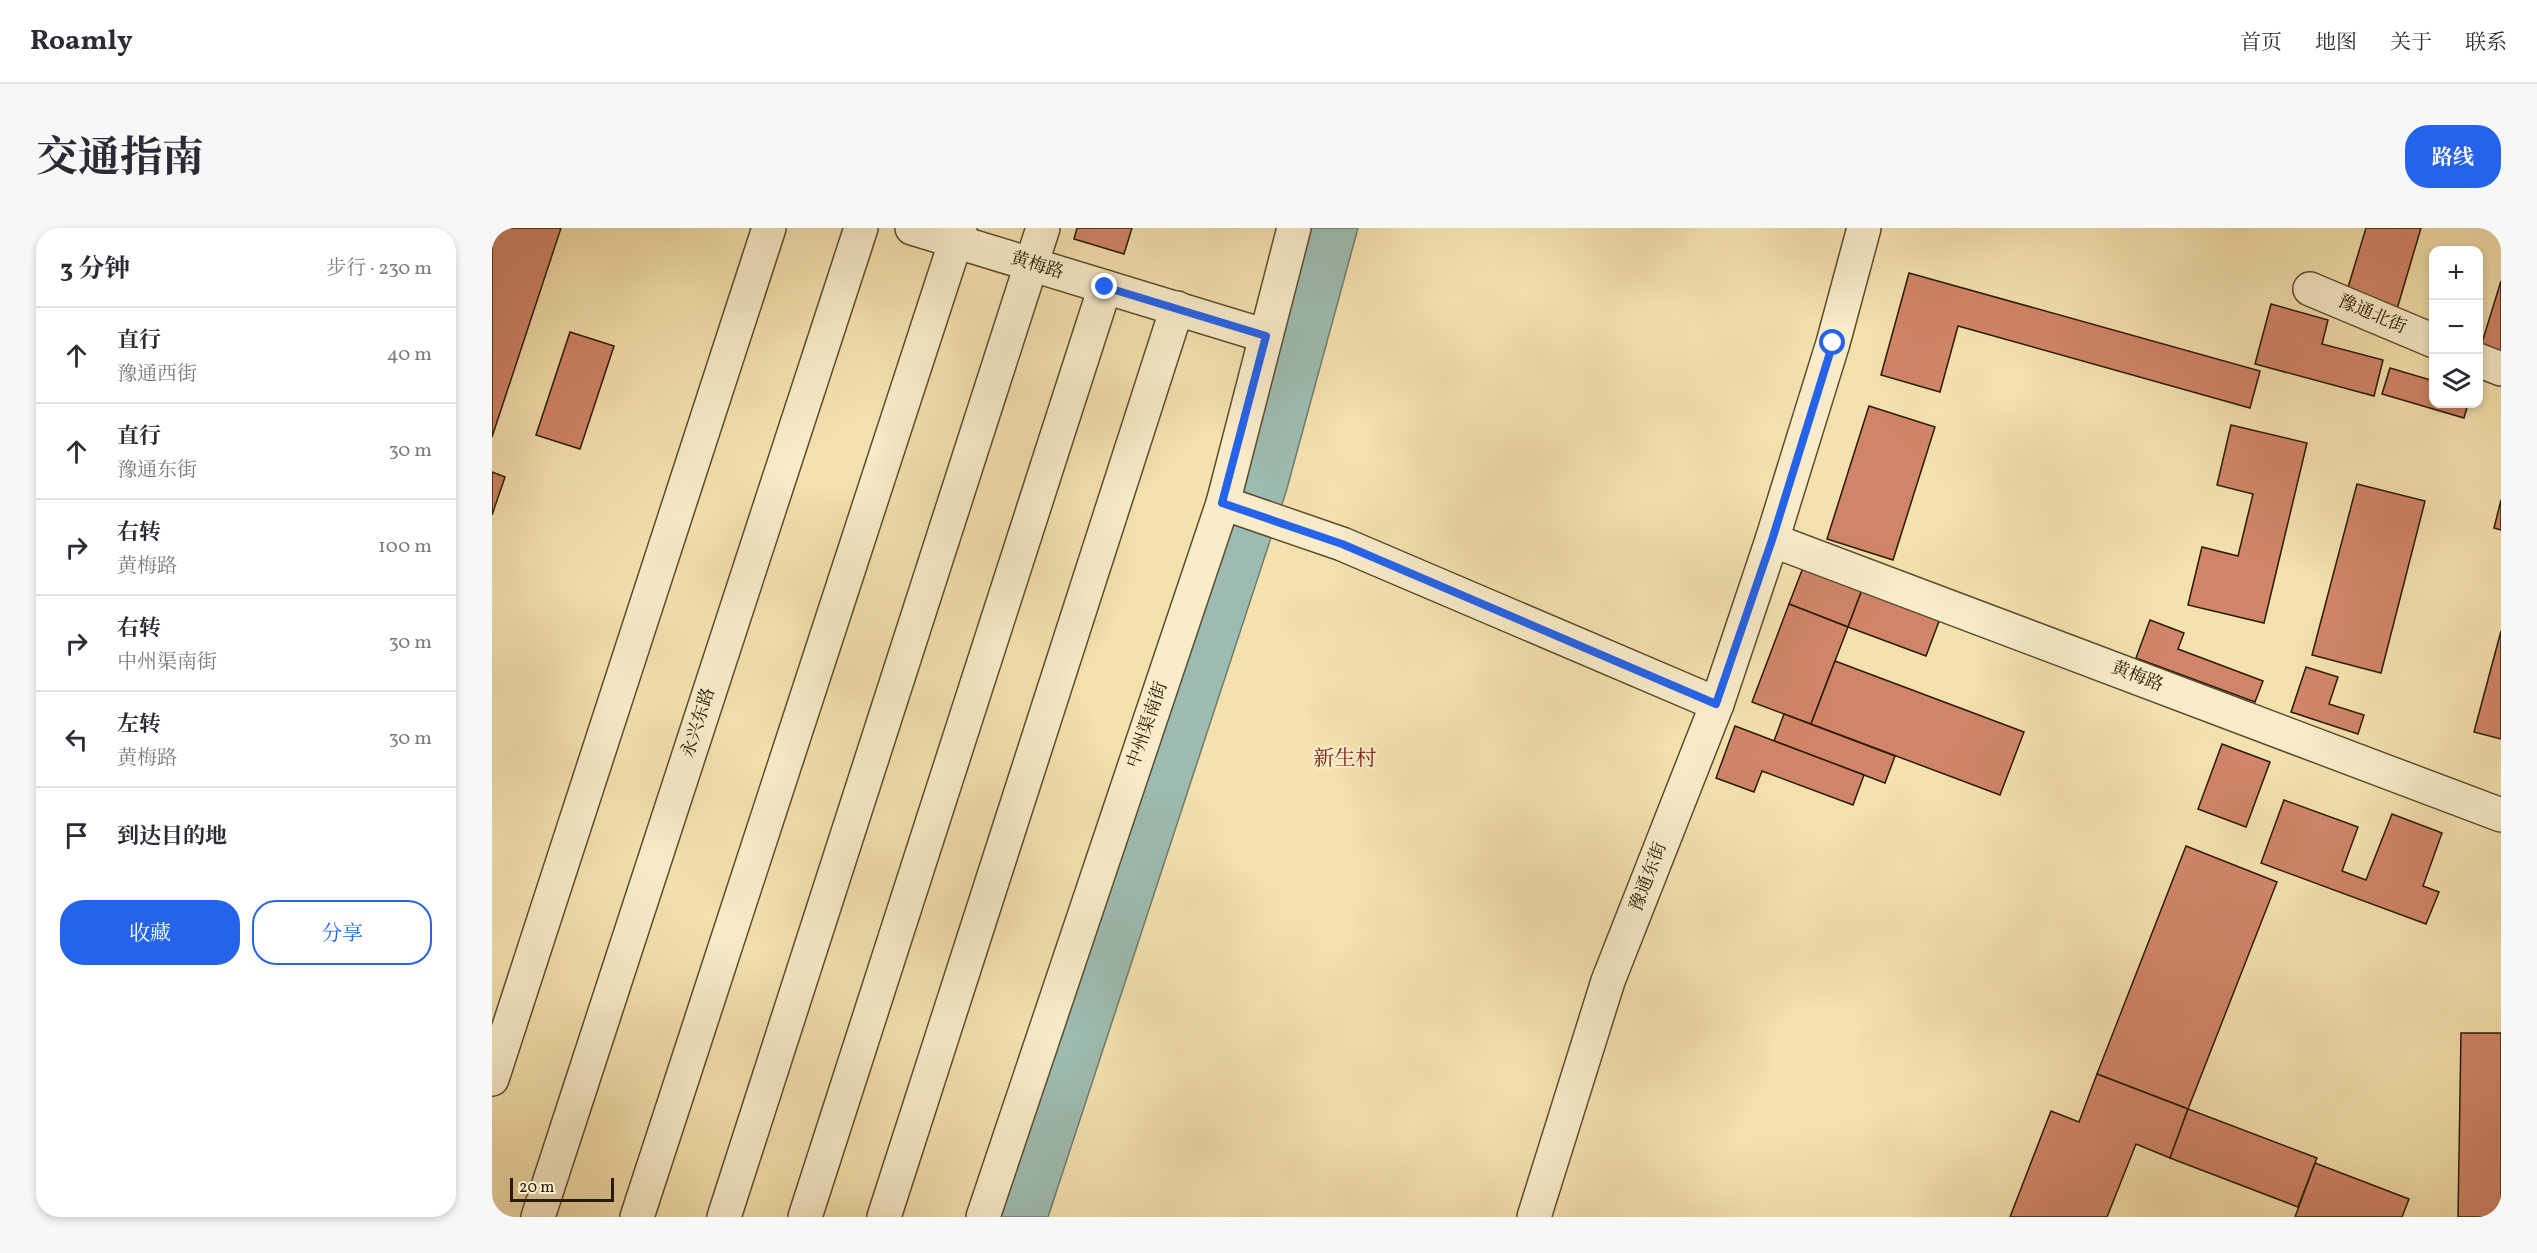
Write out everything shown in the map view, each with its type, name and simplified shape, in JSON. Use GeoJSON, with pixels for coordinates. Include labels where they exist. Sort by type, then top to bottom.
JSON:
{"type":"FeatureCollection","features":[{"type":"Feature","properties":{"kind":"street"},"geometry":{"type":"LineString","coordinates":[[492,1079],[769,228]]}},
{"type":"Feature","properties":{"kind":"street","name":"永兴东路"},"geometry":{"type":"LineString","coordinates":[[538,1217],[861,228]]}},
{"type":"Feature","properties":{"kind":"street","name":"黄梅路"},"geometry":{"type":"LineString","coordinates":[[912,228],[958,235],[1031,264],[1266,336]]}},
{"type":"Feature","properties":{"kind":"street"},"geometry":{"type":"LineString","coordinates":[[724,1217],[1043,228]]}},
{"type":"Feature","properties":{"kind":"street","name":"中州渠南街"},"geometry":{"type":"LineString","coordinates":[[983,1217],[1222,503],[1294,228]]}},
{"type":"Feature","properties":{"kind":"street","name":"豫通东街"},"geometry":{"type":"LineString","coordinates":[[1534,1217],[1608,981],[1716,704],[1772,540],[1833,343],[1864,228]]}},
{"type":"Feature","properties":{"kind":"street"},"geometry":{"type":"LineString","coordinates":[[637,1217],[958,235]]}},
{"type":"Feature","properties":{"kind":"street"},"geometry":{"type":"LineString","coordinates":[[805,1217],[1105,287]]}},
{"type":"Feature","properties":{"kind":"street","name":"豫通北街"},"geometry":{"type":"LineString","coordinates":[[2310,290],[2429,339]]}},
{"type":"Feature","properties":{"kind":"street"},"geometry":{"type":"LineString","coordinates":[[884,1217],[1177,308]]}},
{"type":"Feature","properties":{"kind":"street"},"geometry":{"type":"LineString","coordinates":[[2483,362],[2501,369]]}},
{"type":"Feature","properties":{"kind":"street"},"geometry":{"type":"LineString","coordinates":[[1222,503],[1342,544],[1716,704]]}},
{"type":"Feature","properties":{"kind":"street","name":"黄梅路"},"geometry":{"type":"LineString","coordinates":[[1772,540],[2501,815]]}},
{"type":"Feature","properties":{"kind":"water"},"geometry":{"type":"Polygon","coordinates":[[[1311,228],[1358,228],[1286,492],[1048,1217],[998,1217],[1311,228]]]}},
{"type":"Feature","properties":{"kind":"building"},"geometry":{"type":"Polygon","coordinates":[[[495,228],[561,228],[492,437],[492,237],[495,228]]]}},
{"type":"Feature","properties":{"kind":"building"},"geometry":{"type":"Polygon","coordinates":[[[1077,228],[1132,228],[1124,254],[1074,239],[1077,228]]]}},
{"type":"Feature","properties":{"kind":"building"},"geometry":{"type":"Polygon","coordinates":[[[2366,228],[2421,228],[2397,309],[2346,294],[2366,228]]]}},
{"type":"Feature","properties":{"kind":"building"},"geometry":{"type":"Polygon","coordinates":[[[1909,273],[2260,371],[2250,408],[1958,326],[1940,392],[1881,375],[1909,273]]]}},
{"type":"Feature","properties":{"kind":"building"},"geometry":{"type":"Polygon","coordinates":[[[2501,281],[2501,355],[2483,350],[2483,339],[2501,281]]]}},
{"type":"Feature","properties":{"kind":"building"},"geometry":{"type":"Polygon","coordinates":[[[2271,304],[2328,320],[2322,344],[2383,360],[2374,396],[2255,364],[2271,304]]]}},
{"type":"Feature","properties":{"kind":"building"},"geometry":{"type":"Polygon","coordinates":[[[570,332],[614,346],[580,449],[536,435],[570,332]]]}},
{"type":"Feature","properties":{"kind":"building"},"geometry":{"type":"Polygon","coordinates":[[[2390,368],[2429,380],[2429,408],[2382,394],[2390,368]]]}},
{"type":"Feature","properties":{"kind":"building"},"geometry":{"type":"Polygon","coordinates":[[[1869,406],[1935,427],[1893,560],[1827,539],[1869,406]]]}},
{"type":"Feature","properties":{"kind":"building"},"geometry":{"type":"Polygon","coordinates":[[[2430,408],[2467,408],[2464,418],[2430,408]]]}},
{"type":"Feature","properties":{"kind":"building"},"geometry":{"type":"Polygon","coordinates":[[[2231,425],[2307,443],[2264,623],[2188,605],[2202,547],[2238,556],[2253,494],[2217,485],[2231,425]]]}},
{"type":"Feature","properties":{"kind":"building"},"geometry":{"type":"Polygon","coordinates":[[[492,472],[505,477],[492,515],[492,472]]]}},
{"type":"Feature","properties":{"kind":"building"},"geometry":{"type":"Polygon","coordinates":[[[2357,484],[2425,501],[2381,673],[2312,655],[2357,484]]]}},
{"type":"Feature","properties":{"kind":"building"},"geometry":{"type":"Polygon","coordinates":[[[2501,500],[2501,530],[2494,528],[2501,500]]]}},
{"type":"Feature","properties":{"kind":"building"},"geometry":{"type":"Polygon","coordinates":[[[1804,565],[1863,587],[1848,627],[1789,604],[1804,565]]]}},
{"type":"Feature","properties":{"kind":"building"},"geometry":{"type":"Polygon","coordinates":[[[1863,587],[1941,616],[1926,656],[1848,627],[1863,587]]]}},
{"type":"Feature","properties":{"kind":"building"},"geometry":{"type":"Polygon","coordinates":[[[1789,604],[1848,627],[1811,724],[1752,702],[1789,604]]]}},
{"type":"Feature","properties":{"kind":"building"},"geometry":{"type":"Polygon","coordinates":[[[2150,620],[2184,633],[2178,649],[2263,681],[2255,702],[2136,658],[2150,620]]]}},
{"type":"Feature","properties":{"kind":"building"},"geometry":{"type":"Polygon","coordinates":[[[2501,631],[2501,739],[2474,732],[2501,631]]]}},
{"type":"Feature","properties":{"kind":"building"},"geometry":{"type":"Polygon","coordinates":[[[1835,661],[2024,732],[2000,795],[1811,724],[1835,661]]]}},
{"type":"Feature","properties":{"kind":"building"},"geometry":{"type":"Polygon","coordinates":[[[2306,667],[2338,677],[2329,704],[2364,715],[2358,734],[2291,712],[2306,667]]]}},
{"type":"Feature","properties":{"kind":"building"},"geometry":{"type":"Polygon","coordinates":[[[1784,714],[1895,756],[1885,783],[1774,741],[1784,714]]]}},
{"type":"Feature","properties":{"kind":"building"},"geometry":{"type":"Polygon","coordinates":[[[1735,726],[1864,775],[1853,805],[1762,771],[1754,792],[1716,778],[1735,726]]]}},
{"type":"Feature","properties":{"kind":"building"},"geometry":{"type":"Polygon","coordinates":[[[2222,744],[2270,762],[2246,827],[2198,809],[2222,744]]]}},
{"type":"Feature","properties":{"kind":"building"},"geometry":{"type":"Polygon","coordinates":[[[2284,800],[2358,827],[2342,871],[2366,880],[2392,814],[2442,833],[2423,886],[2439,892],[2426,924],[2261,863],[2284,800]]]}},
{"type":"Feature","properties":{"kind":"building"},"geometry":{"type":"Polygon","coordinates":[[[2186,846],[2277,882],[2188,1109],[2097,1074],[2186,846]]]}},
{"type":"Feature","properties":{"kind":"building"},"geometry":{"type":"Polygon","coordinates":[[[2461,1033],[2501,1033],[2501,1217],[2458,1217],[2461,1033]]]}},
{"type":"Feature","properties":{"kind":"building"},"geometry":{"type":"Polygon","coordinates":[[[2097,1074],[2188,1109],[2170,1158],[2136,1144],[2107,1217],[2010,1217],[2051,1111],[2079,1122],[2097,1074]]]}},
{"type":"Feature","properties":{"kind":"building"},"geometry":{"type":"Polygon","coordinates":[[[2188,1109],[2317,1158],[2298,1207],[2170,1158],[2188,1109]]]}},
{"type":"Feature","properties":{"kind":"building"},"geometry":{"type":"Polygon","coordinates":[[[2315,1163],[2409,1199],[2402,1217],[2295,1217],[2315,1163]]]}},
{"type":"Feature","properties":{"kind":"district","name":"新生村"},"geometry":{"type":"Point","coordinates":[1345,759]}},
{"type":"Feature","properties":{"kind":"route"},"geometry":{"type":"LineString","coordinates":[[1105,287],[1266,336],[1222,503],[1342,544],[1716,704],[1772,540],[1833,343]]}}]}
